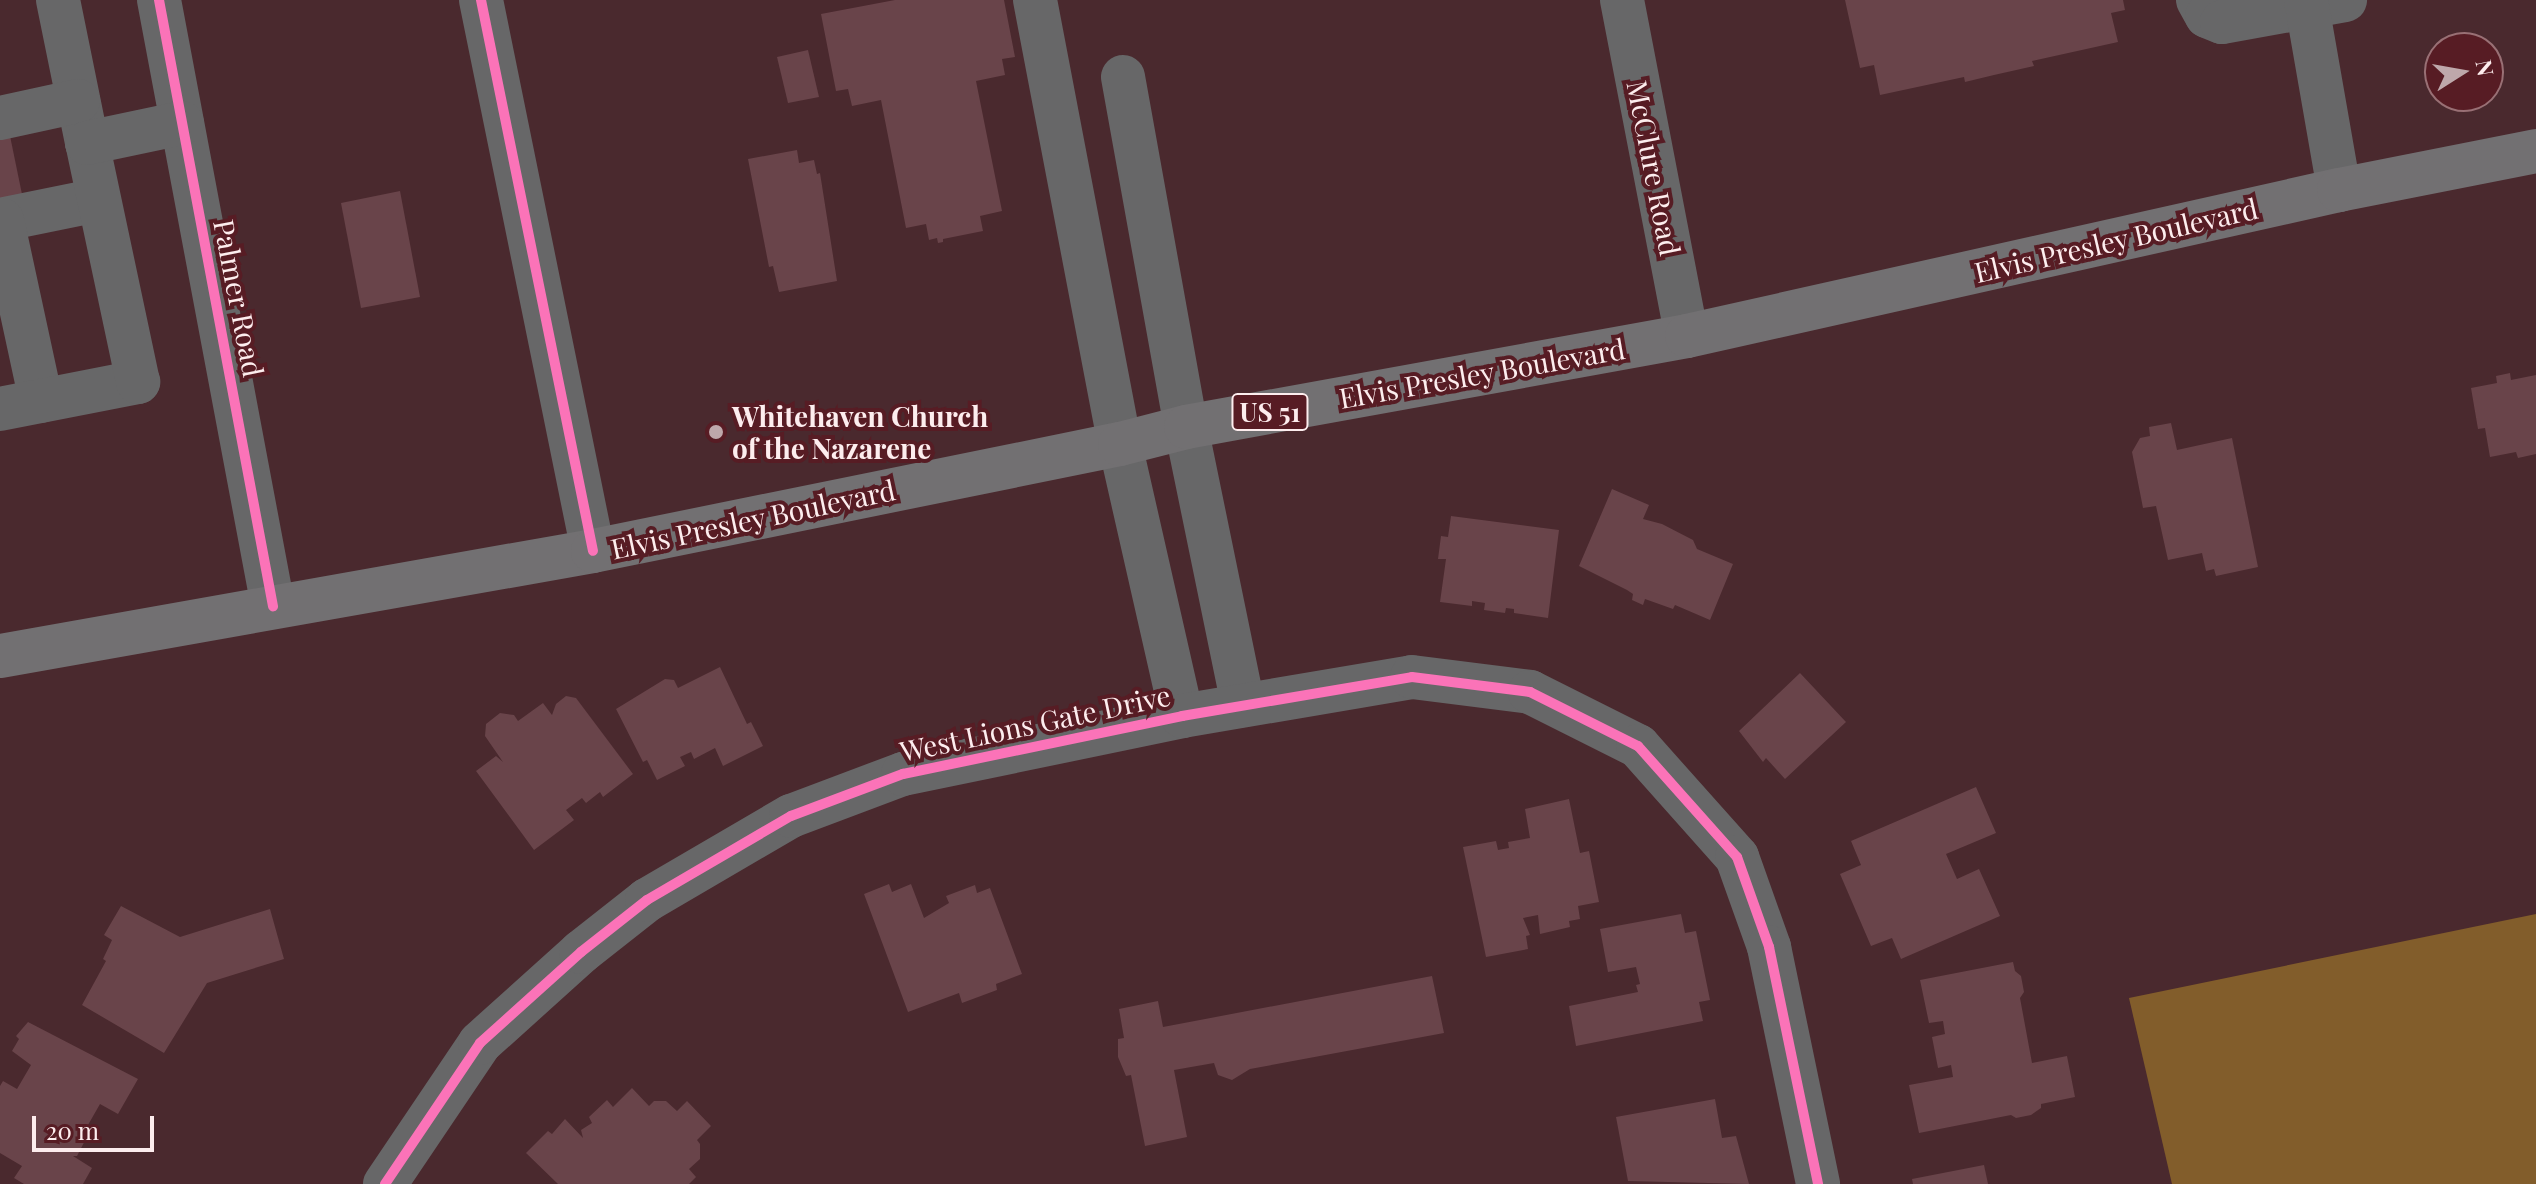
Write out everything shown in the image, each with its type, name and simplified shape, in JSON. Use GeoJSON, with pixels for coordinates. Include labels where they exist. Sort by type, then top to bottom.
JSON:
{"type":"FeatureCollection","features":[{"type":"Feature","properties":{"kind":"main road","name":"Elvis Presley Boulevard"},"geometry":{"type":"LineString","coordinates":[[0,656],[593,551],[1120,444],[1186,427],[1687,336],[2339,190],[2536,151]]}},
{"type":"Feature","properties":{"kind":"street"},"geometry":{"type":"LineString","coordinates":[[58,0],[138,382],[20,405],[1,220],[98,200]]}},
{"type":"Feature","properties":{"kind":"street","name":"Palmer Road"},"geometry":{"type":"LineString","coordinates":[[159,0],[273,606]]}},
{"type":"Feature","properties":{"kind":"street"},"geometry":{"type":"LineString","coordinates":[[481,0],[593,551]]}},
{"type":"Feature","properties":{"kind":"street","name":"West Lions Gate Drive"},"geometry":{"type":"LineString","coordinates":[[1035,0],[1120,444],[1182,716]]}},
{"type":"Feature","properties":{"kind":"street","name":"McClure Road"},"geometry":{"type":"LineString","coordinates":[[1622,0],[1687,336]]}},
{"type":"Feature","properties":{"kind":"street"},"geometry":{"type":"LineString","coordinates":[[2198,0],[2207,16],[2222,22],[2320,3],[2339,190]]}},
{"type":"Feature","properties":{"kind":"street"},"geometry":{"type":"LineString","coordinates":[[1123,77],[1186,427],[1243,705]]}},
{"type":"Feature","properties":{"kind":"street"},"geometry":{"type":"LineString","coordinates":[[0,118],[182,123]]}},
{"type":"Feature","properties":{"kind":"street","name":"West Lions Gate Drive"},"geometry":{"type":"LineString","coordinates":[[385,1184],[480,1043],[592,943],[647,900],[791,816],[903,774],[1182,716],[1412,677],[1530,692],[1638,746],[1737,857],[1769,947],[1818,1184]]}},
{"type":"Feature","properties":{"kind":"shaded area"},"geometry":{"type":"Polygon","coordinates":[[[2536,914],[2536,1184],[2172,1184],[2129,998],[2536,914]]]}},
{"type":"Feature","properties":{"kind":"building"},"geometry":{"type":"Polygon","coordinates":[[[895,0],[1004,0],[1015,57],[1002,59],[1005,75],[976,81],[1002,211],[980,216],[983,231],[943,239],[938,243],[937,238],[929,240],[926,224],[906,228],[881,100],[852,106],[848,89],[836,91],[821,14],[895,0]]]}},
{"type":"Feature","properties":{"kind":"building"},"geometry":{"type":"Polygon","coordinates":[[[1845,0],[2123,0],[2125,10],[2111,13],[2118,42],[2032,61],[2034,66],[1965,82],[1964,77],[1880,95],[1874,65],[1860,68],[1845,0]]]}},
{"type":"Feature","properties":{"kind":"building"},"geometry":{"type":"Polygon","coordinates":[[[808,50],[819,97],[788,103],[777,57],[808,50]]]}},
{"type":"Feature","properties":{"kind":"building"},"geometry":{"type":"Polygon","coordinates":[[[9,131],[24,204],[0,209],[0,133],[9,131]]]}},
{"type":"Feature","properties":{"kind":"building"},"geometry":{"type":"Polygon","coordinates":[[[797,150],[799,163],[814,160],[817,174],[820,173],[837,281],[779,292],[773,266],[769,267],[748,159],[797,150]]]}},
{"type":"Feature","properties":{"kind":"building"},"geometry":{"type":"Polygon","coordinates":[[[400,191],[420,297],[361,308],[341,203],[400,191]]]}},
{"type":"Feature","properties":{"kind":"building"},"geometry":{"type":"Polygon","coordinates":[[[2510,373],[2511,380],[2536,375],[2536,454],[2518,458],[2516,452],[2490,457],[2485,428],[2478,429],[2471,388],[2497,383],[2496,376],[2510,373]]]}},
{"type":"Feature","properties":{"kind":"building"},"geometry":{"type":"Polygon","coordinates":[[[2171,423],[2177,450],[2232,438],[2258,567],[2216,576],[2214,569],[2206,571],[2202,553],[2168,560],[2156,506],[2143,508],[2132,452],[2140,438],[2150,436],[2149,427],[2171,423]]]}},
{"type":"Feature","properties":{"kind":"building"},"geometry":{"type":"Polygon","coordinates":[[[1612,489],[1649,505],[1643,519],[1662,524],[1693,540],[1697,549],[1733,564],[1710,620],[1675,605],[1673,609],[1645,599],[1643,605],[1632,600],[1633,594],[1627,590],[1579,566],[1612,489]]]}},
{"type":"Feature","properties":{"kind":"building"},"geometry":{"type":"Polygon","coordinates":[[[1451,516],[1559,530],[1548,618],[1514,613],[1514,609],[1506,608],[1505,613],[1484,610],[1485,603],[1472,601],[1472,606],[1440,602],[1446,559],[1438,559],[1441,536],[1448,537],[1451,516]]]}},
{"type":"Feature","properties":{"kind":"building"},"geometry":{"type":"Polygon","coordinates":[[[720,667],[747,724],[751,722],[763,746],[723,766],[715,748],[694,759],[691,752],[680,757],[685,766],[657,780],[647,760],[643,762],[616,709],[665,679],[674,680],[678,688],[720,667]]]}},
{"type":"Feature","properties":{"kind":"building"},"geometry":{"type":"Polygon","coordinates":[[[1800,673],[1846,722],[1785,779],[1766,758],[1763,762],[1739,731],[1800,673]]]}},
{"type":"Feature","properties":{"kind":"building"},"geometry":{"type":"Polygon","coordinates":[[[566,696],[576,698],[633,774],[603,797],[600,792],[586,803],[582,798],[566,810],[574,820],[534,850],[476,771],[496,756],[503,762],[485,736],[486,724],[500,713],[514,715],[518,721],[543,703],[552,715],[556,704],[566,696]]]}},
{"type":"Feature","properties":{"kind":"building"},"geometry":{"type":"Polygon","coordinates":[[[1976,787],[1996,833],[1946,854],[1957,879],[1979,869],[2000,916],[1901,959],[1892,938],[1871,946],[1840,874],[1861,865],[1851,841],[1976,787]]]}},
{"type":"Feature","properties":{"kind":"building"},"geometry":{"type":"Polygon","coordinates":[[[1569,799],[1580,853],[1589,851],[1599,902],[1578,906],[1580,919],[1569,921],[1570,927],[1540,934],[1538,915],[1523,918],[1530,935],[1526,936],[1528,949],[1486,957],[1463,847],[1496,841],[1498,850],[1509,848],[1508,842],[1530,838],[1525,809],[1569,799]]]}},
{"type":"Feature","properties":{"kind":"building"},"geometry":{"type":"Polygon","coordinates":[[[889,884],[892,892],[911,884],[924,918],[949,903],[946,896],[975,885],[977,893],[990,888],[1022,974],[996,984],[997,990],[962,1003],[959,993],[908,1012],[864,894],[889,884]]]}},
{"type":"Feature","properties":{"kind":"building"},"geometry":{"type":"Polygon","coordinates":[[[121,906],[180,937],[270,909],[284,959],[207,983],[164,1053],[82,1005],[106,961],[103,959],[112,940],[104,935],[121,906]]]}},
{"type":"Feature","properties":{"kind":"building"},"geometry":{"type":"Polygon","coordinates":[[[1681,914],[1685,933],[1696,931],[1710,1000],[1699,1002],[1703,1021],[1576,1046],[1569,1006],[1638,992],[1636,985],[1640,984],[1636,967],[1608,972],[1600,929],[1681,914]]]}},
{"type":"Feature","properties":{"kind":"building"},"geometry":{"type":"Polygon","coordinates":[[[2013,962],[2015,971],[2021,976],[2024,992],[2020,998],[2032,1063],[2067,1056],[2075,1097],[2041,1104],[2041,1108],[2031,1115],[2016,1118],[2011,1115],[1919,1133],[1909,1085],[1953,1077],[1951,1065],[1938,1068],[1932,1037],[1945,1034],[1943,1021],[1929,1023],[1920,980],[2013,962]]]}},
{"type":"Feature","properties":{"kind":"building"},"geometry":{"type":"Polygon","coordinates":[[[1432,976],[1444,1033],[1250,1069],[1232,1080],[1218,1075],[1214,1063],[1174,1070],[1187,1137],[1145,1146],[1131,1075],[1126,1076],[1118,1057],[1118,1039],[1124,1038],[1119,1009],[1158,1001],[1163,1027],[1432,976]]]}},
{"type":"Feature","properties":{"kind":"building"},"geometry":{"type":"Polygon","coordinates":[[[28,1022],[138,1079],[118,1114],[100,1104],[88,1125],[92,1127],[77,1156],[73,1156],[92,1168],[83,1184],[24,1184],[14,1178],[22,1166],[0,1153],[0,1086],[3,1081],[17,1089],[31,1065],[12,1051],[19,1039],[16,1036],[28,1022]]]}},
{"type":"Feature","properties":{"kind":"building"},"geometry":{"type":"Polygon","coordinates":[[[632,1088],[649,1106],[654,1101],[666,1101],[677,1111],[687,1101],[711,1126],[697,1140],[700,1159],[689,1169],[696,1177],[689,1184],[558,1184],[526,1153],[548,1131],[552,1134],[565,1119],[583,1138],[581,1130],[592,1123],[589,1117],[607,1100],[613,1107],[632,1088]]]}},
{"type":"Feature","properties":{"kind":"building"},"geometry":{"type":"Polygon","coordinates":[[[1715,1099],[1722,1138],[1736,1136],[1749,1184],[1628,1181],[1616,1117],[1715,1099]]]}},
{"type":"Feature","properties":{"kind":"building"},"geometry":{"type":"Polygon","coordinates":[[[1984,1165],[1988,1184],[1913,1184],[1912,1179],[1984,1165]]]}},
{"type":"Feature","properties":{"kind":"cycle path"},"geometry":{"type":"LineString","coordinates":[[159,0],[273,606]]}},
{"type":"Feature","properties":{"kind":"cycle path"},"geometry":{"type":"LineString","coordinates":[[481,0],[593,551]]}},
{"type":"Feature","properties":{"kind":"cycle path"},"geometry":{"type":"LineString","coordinates":[[385,1184],[480,1043],[581,952],[647,900],[791,816],[903,774],[1182,716],[1412,677],[1530,692],[1638,746],[1737,857],[1769,947],[1818,1184]]}},
{"type":"Feature","properties":{"kind":"place","name":"Whitehaven Church of the Nazarene"},"geometry":{"type":"Point","coordinates":[716,432]}}]}
